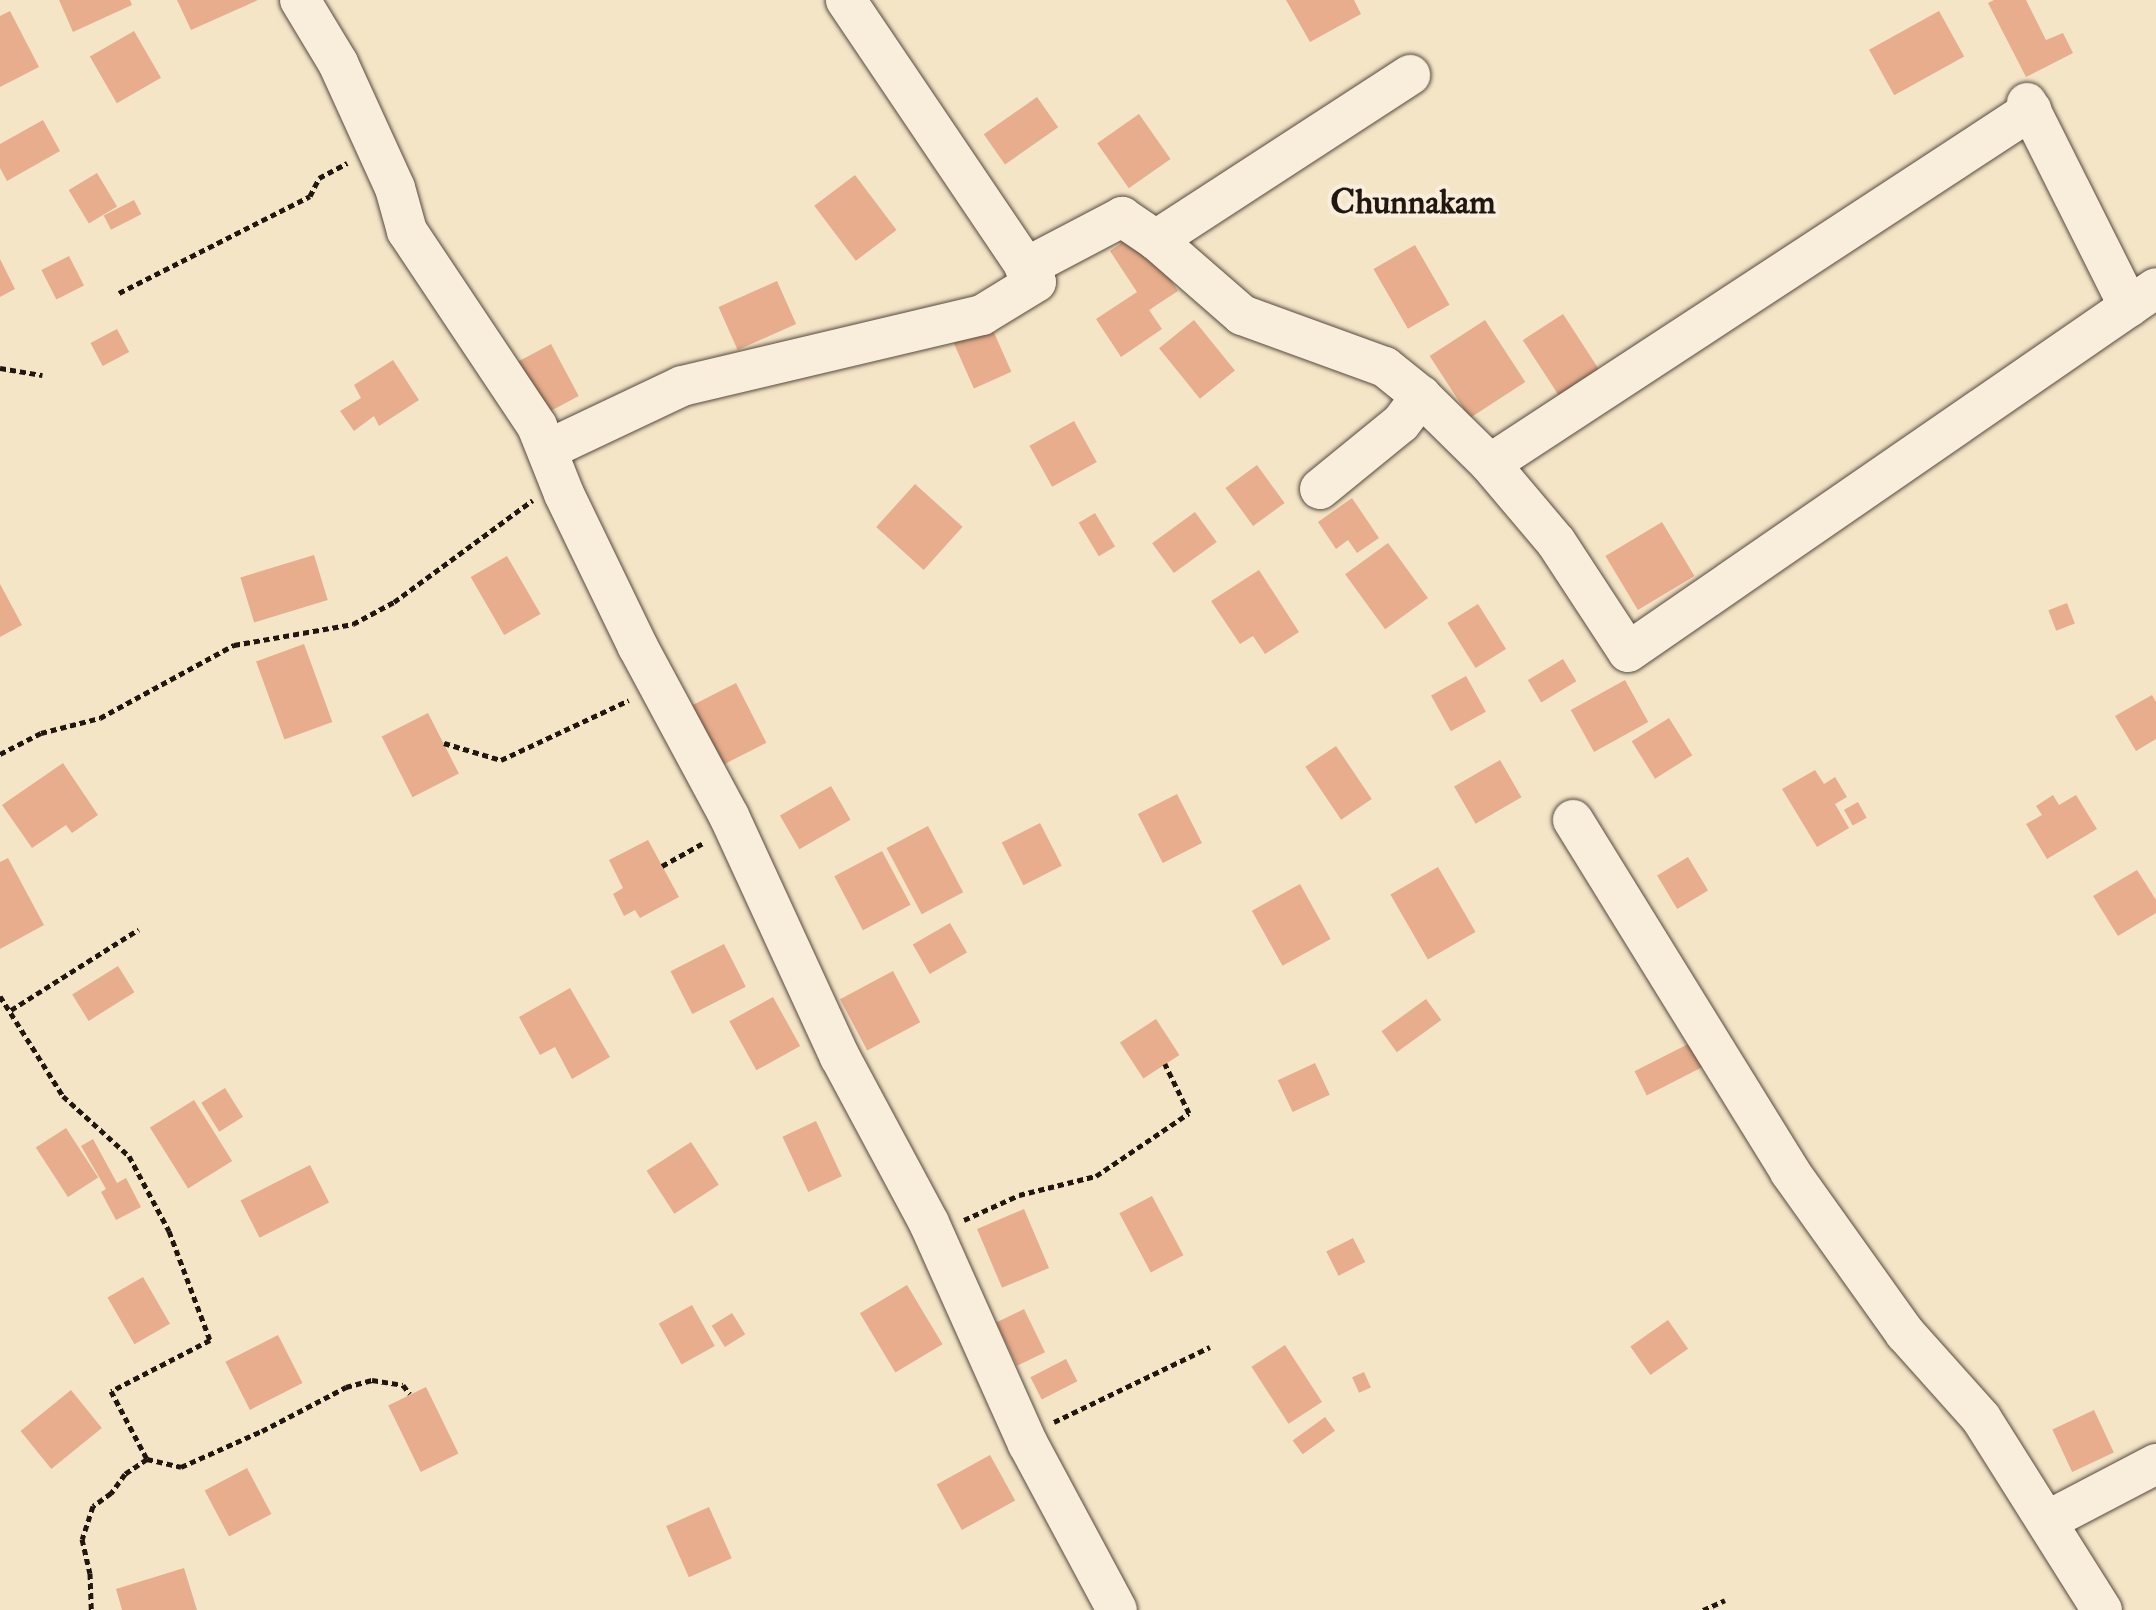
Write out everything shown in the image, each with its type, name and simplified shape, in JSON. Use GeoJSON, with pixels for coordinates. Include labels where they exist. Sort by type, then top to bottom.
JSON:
{"type":"FeatureCollection","features":[{"type":"Feature","properties":{"kind":"street"},"geometry":{"type":"LineString","coordinates":[[300,0],[338,63],[395,188],[407,231],[537,426],[658,685],[734,827],[840,1057],[934,1233],[1024,1436],[1117,1610]]}},
{"type":"Feature","properties":{"kind":"street"},"geometry":{"type":"LineString","coordinates":[[554,465],[682,386],[982,315],[1036,282],[846,0]]}},
{"type":"Feature","properties":{"kind":"street"},"geometry":{"type":"LineString","coordinates":[[1156,240],[1410,75]]}},
{"type":"Feature","properties":{"kind":"street"},"geometry":{"type":"LineString","coordinates":[[1025,268],[1122,217],[1156,240],[1242,315],[1385,367],[1421,396],[1490,464],[1556,542],[1628,652],[2143,298],[2029,107],[1490,464]]}},
{"type":"Feature","properties":{"kind":"street"},"geometry":{"type":"LineString","coordinates":[[1320,489],[1401,423],[1421,396]]}},
{"type":"Feature","properties":{"kind":"street"},"geometry":{"type":"LineString","coordinates":[[1573,820],[1790,1172],[1905,1333],[1981,1418],[2102,1610]]}},
{"type":"Feature","properties":{"kind":"street"},"geometry":{"type":"LineString","coordinates":[[2047,1521],[2156,1464]]}},
{"type":"Feature","properties":{"kind":"path"},"geometry":{"type":"LineString","coordinates":[[119,293],[310,196],[319,178],[376,147]]}},
{"type":"Feature","properties":{"kind":"path"},"geometry":{"type":"LineString","coordinates":[[0,368],[42,375]]}},
{"type":"Feature","properties":{"kind":"path"},"geometry":{"type":"LineString","coordinates":[[0,754],[41,733],[100,718],[234,645],[353,624],[394,602],[554,465]]}},
{"type":"Feature","properties":{"kind":"path"},"geometry":{"type":"LineString","coordinates":[[444,743],[501,760],[658,685]]}},
{"type":"Feature","properties":{"kind":"path"},"geometry":{"type":"LineString","coordinates":[[662,866],[734,827]]}},
{"type":"Feature","properties":{"kind":"path"},"geometry":{"type":"LineString","coordinates":[[11,1010],[139,929]]}},
{"type":"Feature","properties":{"kind":"path"},"geometry":{"type":"LineString","coordinates":[[0,996],[63,1096],[129,1156],[169,1231],[210,1340],[111,1391],[147,1459]]}},
{"type":"Feature","properties":{"kind":"path"},"geometry":{"type":"LineString","coordinates":[[934,1233],[1019,1195],[1096,1176],[1189,1113],[1165,1064]]}},
{"type":"Feature","properties":{"kind":"path"},"geometry":{"type":"LineString","coordinates":[[1024,1436],[1210,1347]]}},
{"type":"Feature","properties":{"kind":"path"},"geometry":{"type":"LineString","coordinates":[[91,1610],[90,1573],[82,1539],[93,1506],[111,1493],[125,1474],[147,1459],[181,1467],[359,1383],[372,1380],[403,1385],[410,1394]]}},
{"type":"Feature","properties":{"kind":"path"},"geometry":{"type":"LineString","coordinates":[[1703,1610],[1725,1600]]}},
{"type":"Feature","properties":{"kind":"building"},"geometry":{"type":"Polygon","coordinates":[[[59,0],[130,0],[132,5],[73,32],[59,0]]]}},
{"type":"Feature","properties":{"kind":"building"},"geometry":{"type":"Polygon","coordinates":[[[177,0],[258,0],[191,30],[177,0]]]}},
{"type":"Feature","properties":{"kind":"building"},"geometry":{"type":"Polygon","coordinates":[[[1286,0],[1354,0],[1361,14],[1310,42],[1286,0]]]}},
{"type":"Feature","properties":{"kind":"building"},"geometry":{"type":"Polygon","coordinates":[[[1994,0],[2026,0],[2046,40],[2063,33],[2073,53],[2026,77],[1988,3],[1994,0]]]}},
{"type":"Feature","properties":{"kind":"building"},"geometry":{"type":"Polygon","coordinates":[[[10,11],[39,67],[0,87],[0,16],[10,11]]]}},
{"type":"Feature","properties":{"kind":"building"},"geometry":{"type":"Polygon","coordinates":[[[1939,11],[1964,56],[1894,95],[1869,50],[1939,11]]]}},
{"type":"Feature","properties":{"kind":"building"},"geometry":{"type":"Polygon","coordinates":[[[134,31],[161,78],[117,103],[90,56],[134,31]]]}},
{"type":"Feature","properties":{"kind":"building"},"geometry":{"type":"Polygon","coordinates":[[[1037,97],[1058,127],[1005,165],[984,134],[1037,97]]]}},
{"type":"Feature","properties":{"kind":"building"},"geometry":{"type":"Polygon","coordinates":[[[1139,114],[1171,159],[1129,188],[1097,143],[1139,114]]]}},
{"type":"Feature","properties":{"kind":"building"},"geometry":{"type":"Polygon","coordinates":[[[43,120],[60,151],[7,181],[0,168],[0,144],[43,120]]]}},
{"type":"Feature","properties":{"kind":"building"},"geometry":{"type":"Polygon","coordinates":[[[97,173],[117,206],[89,223],[69,190],[97,173]]]}},
{"type":"Feature","properties":{"kind":"building"},"geometry":{"type":"Polygon","coordinates":[[[855,175],[897,230],[856,261],[814,206],[855,175]]]}},
{"type":"Feature","properties":{"kind":"building"},"geometry":{"type":"Polygon","coordinates":[[[134,200],[141,214],[111,230],[104,215],[134,200]]]}},
{"type":"Feature","properties":{"kind":"building"},"geometry":{"type":"Polygon","coordinates":[[[1139,231],[1178,291],[1149,310],[1162,329],[1121,357],[1096,319],[1137,292],[1110,251],[1139,231]]]}},
{"type":"Feature","properties":{"kind":"building"},"geometry":{"type":"Polygon","coordinates":[[[1415,245],[1450,305],[1408,329],[1373,269],[1415,245]]]}},
{"type":"Feature","properties":{"kind":"building"},"geometry":{"type":"Polygon","coordinates":[[[69,256],[84,285],[56,299],[41,270],[69,256]]]}},
{"type":"Feature","properties":{"kind":"building"},"geometry":{"type":"Polygon","coordinates":[[[0,259],[15,289],[0,297],[0,259]]]}},
{"type":"Feature","properties":{"kind":"building"},"geometry":{"type":"Polygon","coordinates":[[[777,281],[796,324],[738,350],[719,307],[777,281]]]}},
{"type":"Feature","properties":{"kind":"building"},"geometry":{"type":"Polygon","coordinates":[[[1563,314],[1599,370],[1559,396],[1523,340],[1563,314]]]}},
{"type":"Feature","properties":{"kind":"building"},"geometry":{"type":"Polygon","coordinates":[[[987,317],[1011,372],[974,388],[950,334],[987,317]]]}},
{"type":"Feature","properties":{"kind":"building"},"geometry":{"type":"Polygon","coordinates":[[[1194,320],[1235,371],[1200,399],[1159,348],[1194,320]]]}},
{"type":"Feature","properties":{"kind":"building"},"geometry":{"type":"Polygon","coordinates":[[[1485,320],[1525,382],[1470,418],[1430,356],[1485,320]]]}},
{"type":"Feature","properties":{"kind":"building"},"geometry":{"type":"Polygon","coordinates":[[[117,329],[129,352],[103,366],[91,343],[117,329]]]}},
{"type":"Feature","properties":{"kind":"building"},"geometry":{"type":"Polygon","coordinates":[[[551,344],[579,396],[539,417],[511,365],[551,344]]]}},
{"type":"Feature","properties":{"kind":"building"},"geometry":{"type":"Polygon","coordinates":[[[393,360],[419,400],[379,426],[374,416],[354,431],[340,411],[361,398],[354,385],[393,360]]]}},
{"type":"Feature","properties":{"kind":"building"},"geometry":{"type":"Polygon","coordinates":[[[1074,421],[1097,462],[1052,487],[1029,446],[1074,421]]]}},
{"type":"Feature","properties":{"kind":"building"},"geometry":{"type":"Polygon","coordinates":[[[1257,465],[1285,503],[1253,526],[1225,488],[1257,465]]]}},
{"type":"Feature","properties":{"kind":"building"},"geometry":{"type":"Polygon","coordinates":[[[915,484],[963,527],[924,570],[876,527],[915,484]]]}},
{"type":"Feature","properties":{"kind":"building"},"geometry":{"type":"Polygon","coordinates":[[[1352,498],[1379,538],[1357,553],[1348,540],[1336,549],[1318,522],[1352,498]]]}},
{"type":"Feature","properties":{"kind":"building"},"geometry":{"type":"Polygon","coordinates":[[[1195,512],[1217,542],[1174,573],[1152,543],[1195,512]]]}},
{"type":"Feature","properties":{"kind":"building"},"geometry":{"type":"Polygon","coordinates":[[[1095,513],[1115,546],[1099,556],[1079,523],[1095,513]]]}},
{"type":"Feature","properties":{"kind":"building"},"geometry":{"type":"Polygon","coordinates":[[[1662,522],[1694,576],[1638,610],[1605,556],[1662,522]]]}},
{"type":"Feature","properties":{"kind":"building"},"geometry":{"type":"Polygon","coordinates":[[[1388,543],[1428,598],[1385,629],[1345,574],[1388,543]]]}},
{"type":"Feature","properties":{"kind":"building"},"geometry":{"type":"Polygon","coordinates":[[[314,555],[328,600],[254,622],[240,578],[314,555]]]}},
{"type":"Feature","properties":{"kind":"building"},"geometry":{"type":"Polygon","coordinates":[[[507,556],[540,614],[504,635],[471,577],[507,556]]]}},
{"type":"Feature","properties":{"kind":"building"},"geometry":{"type":"Polygon","coordinates":[[[1259,570],[1299,632],[1265,654],[1253,636],[1240,644],[1211,601],[1259,570]]]}},
{"type":"Feature","properties":{"kind":"building"},"geometry":{"type":"Polygon","coordinates":[[[0,584],[22,625],[0,637],[0,584]]]}},
{"type":"Feature","properties":{"kind":"building"},"geometry":{"type":"Polygon","coordinates":[[[2067,603],[2075,624],[2056,631],[2048,610],[2067,603]]]}},
{"type":"Feature","properties":{"kind":"building"},"geometry":{"type":"Polygon","coordinates":[[[1478,604],[1506,649],[1476,668],[1447,623],[1478,604]]]}},
{"type":"Feature","properties":{"kind":"building"},"geometry":{"type":"Polygon","coordinates":[[[304,644],[332,722],[284,739],[256,661],[304,644]]]}},
{"type":"Feature","properties":{"kind":"building"},"geometry":{"type":"Polygon","coordinates":[[[1563,659],[1576,681],[1541,702],[1528,680],[1563,659]]]}},
{"type":"Feature","properties":{"kind":"building"},"geometry":{"type":"Polygon","coordinates":[[[1466,676],[1486,712],[1451,731],[1431,695],[1466,676]]]}},
{"type":"Feature","properties":{"kind":"building"},"geometry":{"type":"Polygon","coordinates":[[[1625,680],[1648,722],[1594,752],[1571,710],[1625,680]]]}},
{"type":"Feature","properties":{"kind":"building"},"geometry":{"type":"Polygon","coordinates":[[[736,683],[766,743],[723,765],[692,705],[736,683]]]}},
{"type":"Feature","properties":{"kind":"building"},"geometry":{"type":"Polygon","coordinates":[[[2152,695],[2156,702],[2156,739],[2136,751],[2115,716],[2152,695]]]}},
{"type":"Feature","properties":{"kind":"building"},"geometry":{"type":"Polygon","coordinates":[[[428,713],[459,774],[413,797],[382,737],[428,713]]]}},
{"type":"Feature","properties":{"kind":"building"},"geometry":{"type":"Polygon","coordinates":[[[1669,718],[1692,755],[1655,779],[1632,741],[1669,718]]]}},
{"type":"Feature","properties":{"kind":"building"},"geometry":{"type":"Polygon","coordinates":[[[1336,746],[1372,799],[1341,820],[1305,767],[1336,746]]]}},
{"type":"Feature","properties":{"kind":"building"},"geometry":{"type":"Polygon","coordinates":[[[1500,760],[1522,797],[1476,824],[1454,787],[1500,760]]]}},
{"type":"Feature","properties":{"kind":"building"},"geometry":{"type":"Polygon","coordinates":[[[63,763],[98,815],[72,833],[66,825],[32,848],[2,805],[63,763]]]}},
{"type":"Feature","properties":{"kind":"building"},"geometry":{"type":"Polygon","coordinates":[[[1815,770],[1824,784],[1835,777],[1847,797],[1835,804],[1849,828],[1817,847],[1782,789],[1815,770]]]}},
{"type":"Feature","properties":{"kind":"building"},"geometry":{"type":"Polygon","coordinates":[[[831,786],[851,820],[799,849],[780,816],[831,786]]]}},
{"type":"Feature","properties":{"kind":"building"},"geometry":{"type":"Polygon","coordinates":[[[1177,794],[1202,843],[1163,863],[1138,814],[1177,794]]]}},
{"type":"Feature","properties":{"kind":"building"},"geometry":{"type":"Polygon","coordinates":[[[2053,795],[2059,805],[2076,795],[2097,829],[2047,859],[2026,824],[2042,815],[2036,806],[2053,795]]]}},
{"type":"Feature","properties":{"kind":"building"},"geometry":{"type":"Polygon","coordinates":[[[1858,802],[1867,818],[1853,826],[1844,810],[1858,802]]]}},
{"type":"Feature","properties":{"kind":"building"},"geometry":{"type":"Polygon","coordinates":[[[1040,823],[1062,866],[1023,885],[1002,843],[1040,823]]]}},
{"type":"Feature","properties":{"kind":"building"},"geometry":{"type":"Polygon","coordinates":[[[928,826],[963,892],[922,914],[887,848],[928,826]]]}},
{"type":"Feature","properties":{"kind":"building"},"geometry":{"type":"Polygon","coordinates":[[[648,840],[679,897],[640,918],[635,910],[624,916],[613,894],[623,888],[609,860],[648,840]]]}},
{"type":"Feature","properties":{"kind":"building"},"geometry":{"type":"Polygon","coordinates":[[[882,851],[911,905],[863,930],[834,876],[882,851]]]}},
{"type":"Feature","properties":{"kind":"building"},"geometry":{"type":"Polygon","coordinates":[[[1688,857],[1708,890],[1677,909],[1657,876],[1688,857]]]}},
{"type":"Feature","properties":{"kind":"building"},"geometry":{"type":"Polygon","coordinates":[[[8,858],[44,925],[0,949],[0,862],[8,858]]]}},
{"type":"Feature","properties":{"kind":"building"},"geometry":{"type":"Polygon","coordinates":[[[1438,867],[1476,932],[1428,959],[1390,894],[1438,867]]]}},
{"type":"Feature","properties":{"kind":"building"},"geometry":{"type":"Polygon","coordinates":[[[2137,870],[2156,900],[2156,913],[2118,936],[2093,896],[2137,870]]]}},
{"type":"Feature","properties":{"kind":"building"},"geometry":{"type":"Polygon","coordinates":[[[1300,884],[1331,939],[1282,966],[1252,911],[1300,884]]]}},
{"type":"Feature","properties":{"kind":"building"},"geometry":{"type":"Polygon","coordinates":[[[950,923],[967,952],[930,974],[913,944],[950,923]]]}},
{"type":"Feature","properties":{"kind":"building"},"geometry":{"type":"Polygon","coordinates":[[[724,944],[746,987],[692,1014],[671,971],[724,944]]]}},
{"type":"Feature","properties":{"kind":"building"},"geometry":{"type":"Polygon","coordinates":[[[118,966],[134,992],[89,1021],[72,995],[118,966]]]}},
{"type":"Feature","properties":{"kind":"building"},"geometry":{"type":"Polygon","coordinates":[[[893,971],[920,1022],[867,1050],[840,999],[893,971]]]}},
{"type":"Feature","properties":{"kind":"building"},"geometry":{"type":"Polygon","coordinates":[[[570,988],[610,1057],[572,1079],[555,1047],[540,1055],[519,1017],[570,988]]]}},
{"type":"Feature","properties":{"kind":"building"},"geometry":{"type":"Polygon","coordinates":[[[773,997],[800,1046],[756,1070],[729,1021],[773,997]]]}},
{"type":"Feature","properties":{"kind":"building"},"geometry":{"type":"Polygon","coordinates":[[[1426,999],[1441,1020],[1397,1052],[1382,1031],[1426,999]]]}},
{"type":"Feature","properties":{"kind":"building"},"geometry":{"type":"Polygon","coordinates":[[[1156,1019],[1179,1055],[1143,1078],[1120,1042],[1156,1019]]]}},
{"type":"Feature","properties":{"kind":"building"},"geometry":{"type":"Polygon","coordinates":[[[1696,1040],[1708,1064],[1647,1095],[1635,1071],[1696,1040]]]}},
{"type":"Feature","properties":{"kind":"building"},"geometry":{"type":"Polygon","coordinates":[[[1315,1063],[1330,1095],[1293,1112],[1278,1080],[1315,1063]]]}},
{"type":"Feature","properties":{"kind":"building"},"geometry":{"type":"Polygon","coordinates":[[[225,1088],[243,1117],[219,1132],[201,1103],[225,1088]]]}},
{"type":"Feature","properties":{"kind":"building"},"geometry":{"type":"Polygon","coordinates":[[[194,1100],[232,1161],[188,1189],[150,1128],[194,1100]]]}},
{"type":"Feature","properties":{"kind":"building"},"geometry":{"type":"Polygon","coordinates":[[[816,1121],[842,1176],[808,1192],[782,1137],[816,1121]]]}},
{"type":"Feature","properties":{"kind":"building"},"geometry":{"type":"Polygon","coordinates":[[[66,1128],[98,1177],[68,1197],[36,1148],[66,1128]]]}},
{"type":"Feature","properties":{"kind":"building"},"geometry":{"type":"Polygon","coordinates":[[[93,1139],[117,1183],[126,1178],[141,1207],[116,1220],[101,1192],[106,1189],[81,1146],[93,1139]]]}},
{"type":"Feature","properties":{"kind":"building"},"geometry":{"type":"Polygon","coordinates":[[[691,1142],[719,1185],[674,1214],[647,1171],[691,1142]]]}},
{"type":"Feature","properties":{"kind":"building"},"geometry":{"type":"Polygon","coordinates":[[[310,1165],[329,1202],[260,1238],[241,1200],[310,1165]]]}},
{"type":"Feature","properties":{"kind":"building"},"geometry":{"type":"Polygon","coordinates":[[[1152,1196],[1183,1255],[1151,1273],[1119,1213],[1152,1196]]]}},
{"type":"Feature","properties":{"kind":"building"},"geometry":{"type":"Polygon","coordinates":[[[1024,1209],[1049,1268],[1002,1288],[977,1229],[1024,1209]]]}},
{"type":"Feature","properties":{"kind":"building"},"geometry":{"type":"Polygon","coordinates":[[[1353,1238],[1365,1262],[1339,1276],[1326,1252],[1353,1238]]]}},
{"type":"Feature","properties":{"kind":"building"},"geometry":{"type":"Polygon","coordinates":[[[143,1277],[170,1324],[134,1344],[107,1298],[143,1277]]]}},
{"type":"Feature","properties":{"kind":"building"},"geometry":{"type":"Polygon","coordinates":[[[907,1285],[943,1344],[895,1372],[860,1313],[907,1285]]]}},
{"type":"Feature","properties":{"kind":"building"},"geometry":{"type":"Polygon","coordinates":[[[692,1305],[715,1346],[682,1365],[659,1323],[692,1305]]]}},
{"type":"Feature","properties":{"kind":"building"},"geometry":{"type":"Polygon","coordinates":[[[1024,1309],[1045,1352],[1017,1366],[996,1323],[1024,1309]]]}},
{"type":"Feature","properties":{"kind":"building"},"geometry":{"type":"Polygon","coordinates":[[[732,1313],[745,1334],[725,1347],[712,1326],[732,1313]]]}},
{"type":"Feature","properties":{"kind":"building"},"geometry":{"type":"Polygon","coordinates":[[[1668,1320],[1688,1349],[1650,1375],[1630,1346],[1668,1320]]]}},
{"type":"Feature","properties":{"kind":"building"},"geometry":{"type":"Polygon","coordinates":[[[278,1335],[303,1383],[250,1410],[225,1362],[278,1335]]]}},
{"type":"Feature","properties":{"kind":"building"},"geometry":{"type":"Polygon","coordinates":[[[1285,1345],[1322,1402],[1288,1424],[1251,1367],[1285,1345]]]}},
{"type":"Feature","properties":{"kind":"building"},"geometry":{"type":"Polygon","coordinates":[[[1066,1359],[1077,1381],[1042,1399],[1030,1377],[1066,1359]]]}},
{"type":"Feature","properties":{"kind":"building"},"geometry":{"type":"Polygon","coordinates":[[[1364,1372],[1371,1388],[1359,1393],[1352,1377],[1364,1372]]]}},
{"type":"Feature","properties":{"kind":"building"},"geometry":{"type":"Polygon","coordinates":[[[426,1387],[458,1454],[421,1472],[388,1405],[426,1387]]]}},
{"type":"Feature","properties":{"kind":"building"},"geometry":{"type":"Polygon","coordinates":[[[71,1390],[102,1428],[51,1469],[20,1431],[71,1390]]]}},
{"type":"Feature","properties":{"kind":"building"},"geometry":{"type":"Polygon","coordinates":[[[2094,1410],[2114,1453],[2072,1472],[2052,1429],[2094,1410]]]}},
{"type":"Feature","properties":{"kind":"building"},"geometry":{"type":"Polygon","coordinates":[[[1325,1417],[1335,1431],[1303,1454],[1293,1441],[1325,1417]]]}},
{"type":"Feature","properties":{"kind":"building"},"geometry":{"type":"Polygon","coordinates":[[[990,1455],[1015,1500],[962,1530],[937,1485],[990,1455]]]}},
{"type":"Feature","properties":{"kind":"building"},"geometry":{"type":"Polygon","coordinates":[[[247,1468],[271,1514],[229,1536],[205,1491],[247,1468]]]}},
{"type":"Feature","properties":{"kind":"building"},"geometry":{"type":"Polygon","coordinates":[[[709,1507],[732,1558],[689,1577],[666,1526],[709,1507]]]}},
{"type":"Feature","properties":{"kind":"building"},"geometry":{"type":"Polygon","coordinates":[[[184,1568],[197,1610],[122,1610],[116,1589],[184,1568]]]}},
{"type":"Feature","properties":{"kind":"district","name":"Chunnakam"},"geometry":{"type":"Point","coordinates":[1413,203]}}]}
